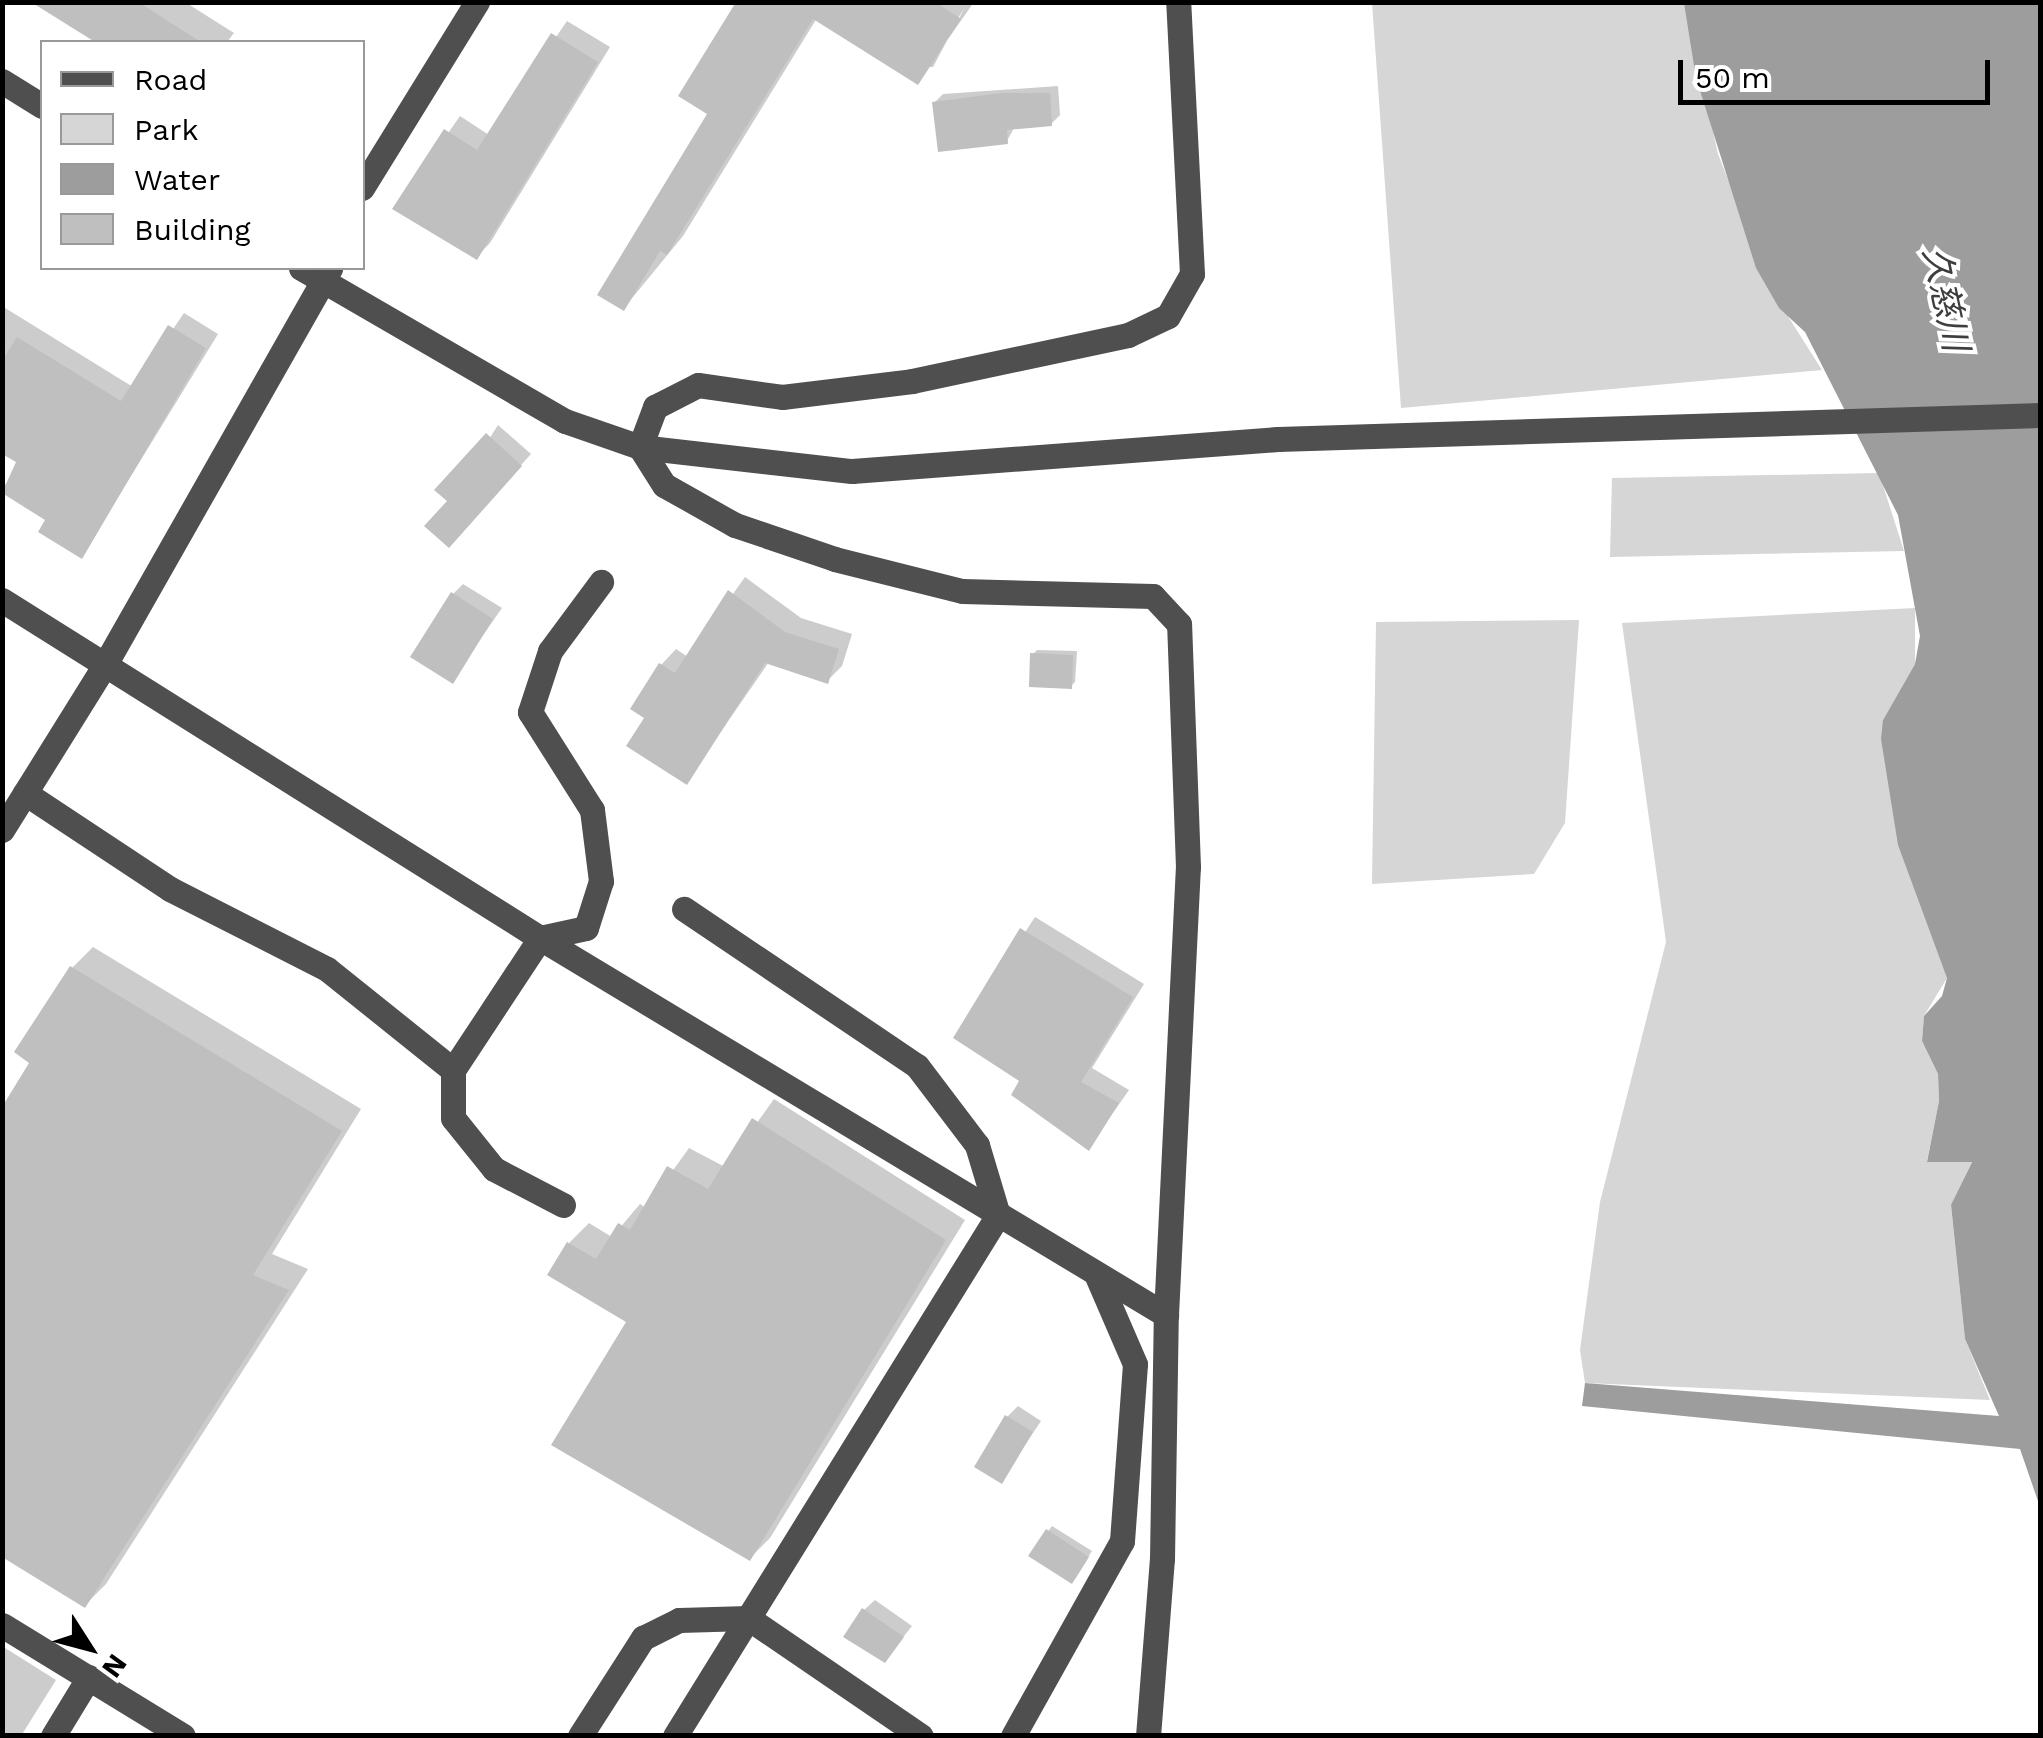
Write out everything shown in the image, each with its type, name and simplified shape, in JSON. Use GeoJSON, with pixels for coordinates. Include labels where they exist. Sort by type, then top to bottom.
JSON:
{"type":"FeatureCollection","features":[{"type":"Feature","properties":{"kind":"street"},"geometry":{"type":"LineString","coordinates":[[365,183],[477,2]]}},
{"type":"Feature","properties":{"kind":"street"},"geometry":{"type":"LineString","coordinates":[[640,447],[655,407],[698,385],[782,396],[912,381],[1128,335],[1168,316],[1192,274],[1178,2]]}},
{"type":"Feature","properties":{"kind":"street"},"geometry":{"type":"LineString","coordinates":[[2,81],[40,105]]}},
{"type":"Feature","properties":{"kind":"street"},"geometry":{"type":"LineString","coordinates":[[2,830],[107,661],[327,275],[565,421],[640,447],[852,471],[1278,439],[2040,414]]}},
{"type":"Feature","properties":{"kind":"street"},"geometry":{"type":"LineString","coordinates":[[640,447],[664,485],[735,525],[834,559],[962,591],[1153,596],[1179,624],[1188,867],[1166,1315],[1162,1560],[1148,1736]]}},
{"type":"Feature","properties":{"kind":"street"},"geometry":{"type":"LineString","coordinates":[[562,1205],[494,1169],[453,1118],[453,1070],[540,938],[586,928],[601,880],[592,810],[530,712],[550,650],[601,582]]}},
{"type":"Feature","properties":{"kind":"street"},"geometry":{"type":"LineString","coordinates":[[2,600],[107,661],[540,938],[1166,1315]]}},
{"type":"Feature","properties":{"kind":"street"},"geometry":{"type":"LineString","coordinates":[[26,793],[170,889],[326,970],[453,1070]]}},
{"type":"Feature","properties":{"kind":"street"},"geometry":{"type":"LineString","coordinates":[[675,1736],[998,1215],[977,1145],[917,1066],[684,910]]}},
{"type":"Feature","properties":{"kind":"street"},"geometry":{"type":"LineString","coordinates":[[1013,1736],[1122,1540],[1134,1364],[1096,1274]]}},
{"type":"Feature","properties":{"kind":"street"},"geometry":{"type":"LineString","coordinates":[[580,1736],[643,1638],[679,1620],[748,1618],[921,1736]]}},
{"type":"Feature","properties":{"kind":"street"},"geometry":{"type":"LineString","coordinates":[[2,1625],[183,1736]]}},
{"type":"Feature","properties":{"kind":"street"},"geometry":{"type":"LineString","coordinates":[[53,1736],[89,1678]]}},
{"type":"Feature","properties":{"kind":"green space"},"geometry":{"type":"Polygon","coordinates":[[[1372,3],[1684,3],[1718,154],[1772,291],[1822,370],[1401,408],[1372,3]]]}},
{"type":"Feature","properties":{"kind":"green space"},"geometry":{"type":"Polygon","coordinates":[[[1879,473],[1904,551],[1610,557],[1612,478],[1879,473]]]}},
{"type":"Feature","properties":{"kind":"green space"},"geometry":{"type":"Polygon","coordinates":[[[1915,608],[1915,664],[1883,720],[1947,978],[1924,1016],[1922,1041],[1938,1074],[1939,1101],[1927,1161],[1972,1161],[1951,1206],[1965,1339],[1990,1400],[1585,1383],[1580,1350],[1600,1202],[1666,942],[1622,623],[1915,608]]]}},
{"type":"Feature","properties":{"kind":"green space"},"geometry":{"type":"Polygon","coordinates":[[[1579,620],[1565,823],[1534,874],[1372,884],[1376,622],[1579,620]]]}},
{"type":"Feature","properties":{"kind":"water","name":"久慈川"},"geometry":{"type":"Polygon","coordinates":[[[1684,3],[2040,3],[2040,1507],[2020,1449],[1582,1406],[1585,1383],[1999,1416],[1965,1339],[1951,1205],[1972,1162],[1927,1162],[1939,1101],[1938,1074],[1922,1041],[1924,1016],[1942,996],[1947,978],[1898,845],[1881,739],[1883,720],[1915,664],[1920,636],[1898,515],[1805,332],[1779,308],[1756,268],[1696,78],[1684,3]]]}},
{"type":"Feature","properties":{"kind":"building"},"geometry":{"type":"Polygon","coordinates":[[[31,2],[138,2],[198,40],[92,40],[31,2]]]}},
{"type":"Feature","properties":{"kind":"building"},"geometry":{"type":"Polygon","coordinates":[[[736,2],[935,2],[961,19],[918,85],[813,19],[667,255],[660,251],[624,311],[597,295],[707,114],[678,96],[736,2]]]}},
{"type":"Feature","properties":{"kind":"building"},"geometry":{"type":"Polygon","coordinates":[[[551,33],[598,62],[477,260],[392,209],[444,129],[477,150],[551,33]]]}},
{"type":"Feature","properties":{"kind":"building"},"geometry":{"type":"Polygon","coordinates":[[[1002,93],[1050,93],[1052,126],[1007,130],[1008,144],[938,152],[932,102],[1002,93]]]}},
{"type":"Feature","properties":{"kind":"building"},"geometry":{"type":"Polygon","coordinates":[[[168,325],[206,348],[82,559],[38,532],[45,520],[2,493],[16,462],[2,454],[2,361],[17,337],[121,401],[168,325]]]}},
{"type":"Feature","properties":{"kind":"building"},"geometry":{"type":"Polygon","coordinates":[[[486,433],[522,466],[449,548],[424,526],[447,501],[434,490],[486,433]]]}},
{"type":"Feature","properties":{"kind":"building"},"geometry":{"type":"Polygon","coordinates":[[[728,590],[785,632],[839,649],[828,684],[765,663],[687,785],[626,746],[644,718],[630,709],[659,663],[675,673],[728,590]]]}},
{"type":"Feature","properties":{"kind":"building"},"geometry":{"type":"Polygon","coordinates":[[[451,592],[493,619],[453,684],[410,657],[451,592]]]}},
{"type":"Feature","properties":{"kind":"building"},"geometry":{"type":"Polygon","coordinates":[[[1030,653],[1073,655],[1072,689],[1029,687],[1030,653]]]}},
{"type":"Feature","properties":{"kind":"building"},"geometry":{"type":"Polygon","coordinates":[[[1020,928],[1133,997],[1081,1082],[1119,1103],[1089,1151],[1011,1095],[1019,1081],[953,1038],[1020,928]]]}},
{"type":"Feature","properties":{"kind":"building"},"geometry":{"type":"Polygon","coordinates":[[[70,966],[342,1131],[253,1275],[289,1290],[85,1608],[2,1557],[2,1107],[29,1063],[14,1052],[70,966]]]}},
{"type":"Feature","properties":{"kind":"building"},"geometry":{"type":"Polygon","coordinates":[[[752,1118],[946,1240],[750,1561],[551,1445],[626,1322],[547,1275],[567,1242],[596,1259],[618,1223],[630,1230],[667,1166],[708,1189],[752,1118]]]}},
{"type":"Feature","properties":{"kind":"building"},"geometry":{"type":"Polygon","coordinates":[[[1005,1415],[1033,1432],[1002,1484],[974,1467],[1005,1415]]]}},
{"type":"Feature","properties":{"kind":"building"},"geometry":{"type":"Polygon","coordinates":[[[1046,1529],[1089,1557],[1072,1584],[1028,1556],[1046,1529]]]}},
{"type":"Feature","properties":{"kind":"building"},"geometry":{"type":"Polygon","coordinates":[[[862,1608],[904,1637],[885,1663],[843,1637],[862,1608]]]}}]}
